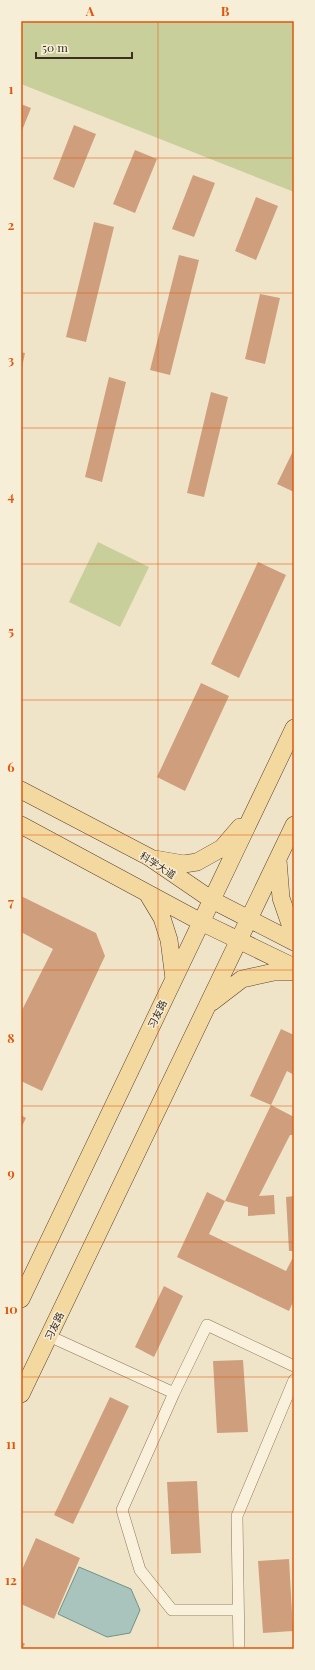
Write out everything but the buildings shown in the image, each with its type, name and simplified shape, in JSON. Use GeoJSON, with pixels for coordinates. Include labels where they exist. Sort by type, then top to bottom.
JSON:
{"type":"FeatureCollection","features":[{"type":"Feature","properties":{"kind":"main road","name":"习友路"},"geometry":{"type":"LineString","coordinates":[[21,1299],[294,728]]}},
{"type":"Feature","properties":{"kind":"main road","name":"科学大道"},"geometry":{"type":"LineString","coordinates":[[21,790],[148,857],[212,900],[294,942]]}},
{"type":"Feature","properties":{"kind":"main road"},"geometry":{"type":"LineString","coordinates":[[148,857],[184,864],[197,862],[222,848],[256,808]]}},
{"type":"Feature","properties":{"kind":"main road"},"geometry":{"type":"LineString","coordinates":[[21,825],[201,922],[294,967]]}},
{"type":"Feature","properties":{"kind":"main road","name":"习友路"},"geometry":{"type":"LineString","coordinates":[[21,1394],[294,825]]}},
{"type":"Feature","properties":{"kind":"main road"},"geometry":{"type":"LineString","coordinates":[[278,860],[281,898],[291,927],[294,931]]}},
{"type":"Feature","properties":{"kind":"main road"},"geometry":{"type":"LineString","coordinates":[[147,893],[162,918],[170,940],[174,980]]}},
{"type":"Feature","properties":{"kind":"main road"},"geometry":{"type":"LineString","coordinates":[[209,1004],[242,979],[274,972],[294,972]]}},
{"type":"Feature","properties":{"kind":"street"},"geometry":{"type":"LineString","coordinates":[[238,1610],[172,1610],[140,1570],[122,1510],[174,1393],[207,1325],[294,1366]]}},
{"type":"Feature","properties":{"kind":"street"},"geometry":{"type":"LineString","coordinates":[[49,1336],[174,1393]]}},
{"type":"Feature","properties":{"kind":"street"},"geometry":{"type":"LineString","coordinates":[[239,1649],[237,1516],[294,1380]]}},
{"type":"Feature","properties":{"kind":"green space"},"geometry":{"type":"Polygon","coordinates":[[[21,21],[294,21],[294,192],[21,84],[21,21]]]}},
{"type":"Feature","properties":{"kind":"green space"},"geometry":{"type":"Polygon","coordinates":[[[98,542],[149,567],[120,627],[69,602],[98,542]]]}},
{"type":"Feature","properties":{"kind":"water"},"geometry":{"type":"Polygon","coordinates":[[[79,1567],[131,1589],[140,1610],[130,1633],[107,1637],[58,1614],[79,1567]]]}}]}
